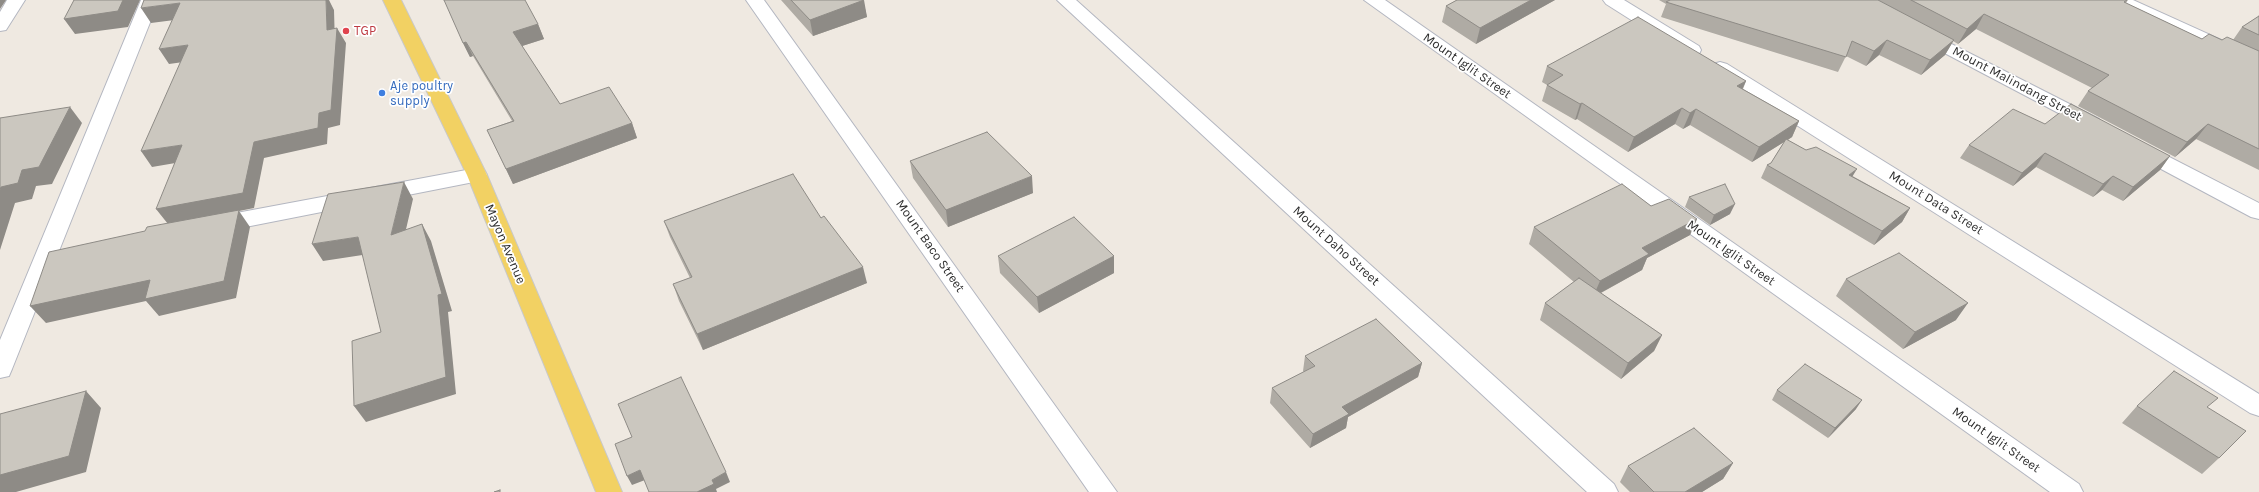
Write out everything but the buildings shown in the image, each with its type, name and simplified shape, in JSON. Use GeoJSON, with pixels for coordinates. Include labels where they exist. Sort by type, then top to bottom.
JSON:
{"type":"FeatureCollection","features":[{"type":"Feature","properties":{"kind":"main road","name":"Mayon Avenue"},"geometry":{"type":"LineString","coordinates":[[392,0],[477,175],[609,492]]}},
{"type":"Feature","properties":{"kind":"street"},"geometry":{"type":"LineString","coordinates":[[0,26],[16,0]]}},
{"type":"Feature","properties":{"kind":"street"},"geometry":{"type":"LineString","coordinates":[[0,369],[150,0]]}},
{"type":"Feature","properties":{"kind":"street","name":"Mount Baco Street"},"geometry":{"type":"LineString","coordinates":[[755,0],[1104,492]]}},
{"type":"Feature","properties":{"kind":"street","name":"Mount Daho Street"},"geometry":{"type":"LineString","coordinates":[[1066,0],[1605,492]]}},
{"type":"Feature","properties":{"kind":"street","name":"Mount Iglit Street"},"geometry":{"type":"LineString","coordinates":[[1373,0],[2070,492]]}},
{"type":"Feature","properties":{"kind":"street","name":"Mount Data Street"},"geometry":{"type":"LineString","coordinates":[[1612,0],[2259,406]]}},
{"type":"Feature","properties":{"kind":"street"},"geometry":{"type":"LineString","coordinates":[[2119,0],[2259,64]]}},
{"type":"Feature","properties":{"kind":"street","name":"Mount Malindang Street"},"geometry":{"type":"LineString","coordinates":[[1907,26],[2259,212]]}},
{"type":"Feature","properties":{"kind":"street"},"geometry":{"type":"LineString","coordinates":[[194,229],[477,175]]}},
{"type":"Feature","properties":{"kind":"street"},"geometry":{"type":"LineString","coordinates":[[45,257],[69,252]]}},
{"type":"Feature","properties":{"kind":"place","name":"TGP"},"geometry":{"type":"Point","coordinates":[346,31]}},
{"type":"Feature","properties":{"kind":"place","name":"Aje poultry supply"},"geometry":{"type":"Point","coordinates":[382,93]}}]}
